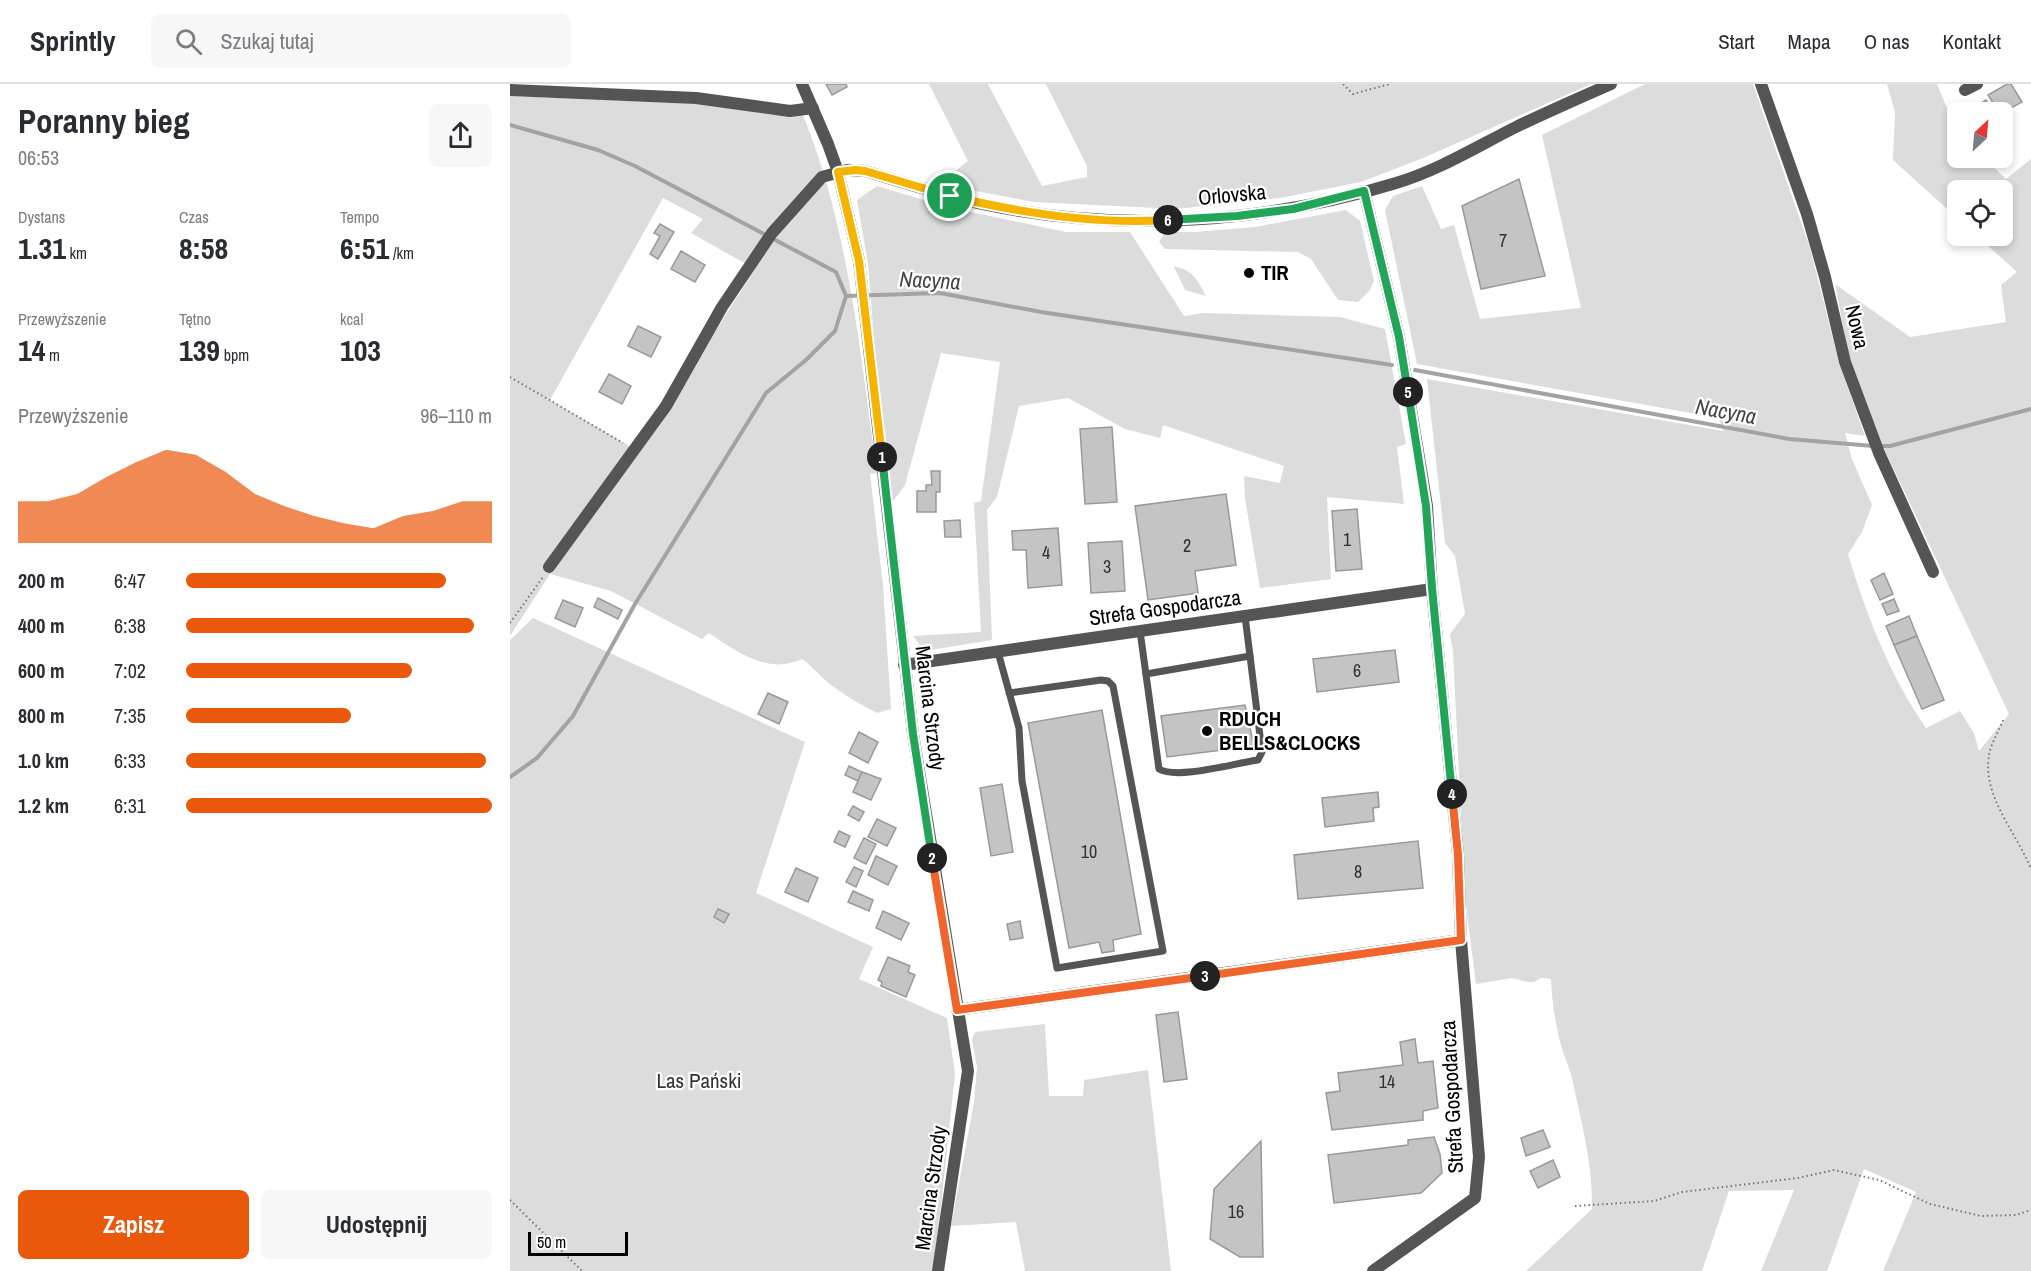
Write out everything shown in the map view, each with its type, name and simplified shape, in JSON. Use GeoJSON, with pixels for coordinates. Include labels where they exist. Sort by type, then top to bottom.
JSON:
{"type":"FeatureCollection","features":[{"type":"Feature","properties":{"kind":"street","name":"Marcina Strzody"},"geometry":{"type":"LineString","coordinates":[[802,84],[838,172],[862,284],[904,665],[919,777],[968,1071],[938,1271]]}},
{"type":"Feature","properties":{"kind":"street","name":"Orlovska"},"geometry":{"type":"LineString","coordinates":[[838,172],[865,171],[959,198],[1025,212],[1122,221],[1237,216],[1293,209],[1398,183],[1462,157],[1516,127],[1611,84]]}},
{"type":"Feature","properties":{"kind":"street","name":"Nowa"},"geometry":{"type":"LineString","coordinates":[[1761,84],[1807,214],[1826,277],[1845,362],[1879,453],[1933,572]]}},
{"type":"Feature","properties":{"kind":"street"},"geometry":{"type":"LineString","coordinates":[[1965,90],[1977,84]]}},
{"type":"Feature","properties":{"kind":"street"},"geometry":{"type":"LineString","coordinates":[[510,90],[696,98],[790,111],[813,108]]}},
{"type":"Feature","properties":{"kind":"street"},"geometry":{"type":"LineString","coordinates":[[549,567],[633,448],[666,406],[722,308],[769,237],[822,177],[838,172]]}},
{"type":"Feature","properties":{"kind":"street","name":"Strefa Gospodarcza"},"geometry":{"type":"LineString","coordinates":[[1364,191],[1399,337],[1426,506],[1457,844],[1461,940],[1479,1156],[1475,1198],[1373,1271]]}},
{"type":"Feature","properties":{"kind":"street","name":"Strefa Gospodarcza"},"geometry":{"type":"LineString","coordinates":[[904,665],[1432,588]]}},
{"type":"Feature","properties":{"kind":"street"},"geometry":{"type":"LineString","coordinates":[[957,1010],[1461,940]]}},
{"type":"Feature","properties":{"kind":"lane"},"geometry":{"type":"LineString","coordinates":[[1140,631],[1159,769],[1178,773],[1258,760],[1262,752],[1245,616]]}},
{"type":"Feature","properties":{"kind":"lane"},"geometry":{"type":"LineString","coordinates":[[998,652],[1009,693],[1019,728],[1022,781],[1057,968],[1163,951],[1113,686],[1108,681],[1101,680],[1009,693]]}},
{"type":"Feature","properties":{"kind":"lane"},"geometry":{"type":"LineString","coordinates":[[1146,674],[1250,656]]}},
{"type":"Feature","properties":{"kind":"path"},"geometry":{"type":"LineString","coordinates":[[1343,84],[1353,94],[1390,84]]}},
{"type":"Feature","properties":{"kind":"path"},"geometry":{"type":"LineString","coordinates":[[510,376],[633,448]]}},
{"type":"Feature","properties":{"kind":"path"},"geometry":{"type":"LineString","coordinates":[[510,622],[549,567]]}},
{"type":"Feature","properties":{"kind":"path"},"geometry":{"type":"LineString","coordinates":[[2003,720],[1989,755],[1990,778],[2005,824],[2024,850],[2031,869]]}},
{"type":"Feature","properties":{"kind":"path"},"geometry":{"type":"LineString","coordinates":[[1575,1206],[1654,1201],[1682,1192],[1798,1178],[1834,1170],[1879,1180],[1930,1204],[1981,1216],[2016,1215],[2031,1210]]}},
{"type":"Feature","properties":{"kind":"path"},"geometry":{"type":"LineString","coordinates":[[510,1200],[582,1271]]}},
{"type":"Feature","properties":{"kind":"green space"},"geometry":{"type":"Polygon","coordinates":[[[929,84],[988,84],[1042,186],[1087,177],[1087,166],[1046,84],[1591,84],[1423,158],[1361,182],[1280,198],[1176,209],[1034,202],[939,184],[968,161],[929,84]]]}},
{"type":"Feature","properties":{"kind":"green space"},"geometry":{"type":"Polygon","coordinates":[[[1645,84],[1753,84],[1810,248],[1839,363],[1865,436],[1845,433],[1852,459],[1872,505],[1862,532],[1848,554],[1855,577],[1890,666],[1926,728],[1960,711],[1974,733],[1979,751],[2009,714],[1881,442],[1850,362],[1835,284],[1910,337],[2006,322],[2001,285],[2017,272],[1988,246],[2013,246],[2013,180],[1947,180],[1947,209],[1893,160],[1895,112],[1887,84],[1937,84],[1947,108],[1947,168],[1994,168],[2006,179],[2031,159],[2031,1271],[1883,1271],[1916,1192],[1864,1169],[1827,1271],[1761,1271],[1794,1190],[1729,1191],[1702,1271],[1526,1271],[1592,1209],[1591,1176],[1572,1078],[1556,1025],[1551,979],[1541,978],[1528,982],[1512,978],[1476,984],[1465,899],[1453,651],[1450,634],[1465,614],[1455,556],[1445,543],[1427,379],[1723,431],[1719,418],[1417,364],[1385,210],[1393,196],[1422,186],[1441,229],[1454,225],[1480,319],[1581,308],[1542,135],[1645,84]]]}},
{"type":"Feature","properties":{"kind":"green space"},"geometry":{"type":"Polygon","coordinates":[[[510,96],[706,104],[772,115],[803,115],[832,202],[851,291],[858,337],[877,473],[870,474],[883,585],[891,709],[877,713],[865,707],[831,685],[802,659],[777,664],[753,659],[709,633],[702,639],[611,591],[550,574],[510,636],[510,96]],[[663,198],[550,400],[633,448],[710,339],[755,269],[691,233],[703,219],[663,198]]]}},
{"type":"Feature","properties":{"kind":"green space"},"geometry":{"type":"Polygon","coordinates":[[[877,186],[947,207],[1066,232],[1130,232],[1184,316],[1203,313],[1340,317],[1385,329],[1406,444],[1397,447],[1404,504],[1327,497],[1331,579],[1260,588],[1245,498],[1244,476],[1280,483],[1284,466],[1163,425],[1160,438],[1125,429],[1068,398],[1019,406],[997,497],[987,510],[992,640],[931,650],[920,645],[913,636],[981,632],[974,503],[981,501],[1000,362],[941,353],[905,485],[888,508],[868,264],[857,200],[877,186]]]}},
{"type":"Feature","properties":{"kind":"green space"},"geometry":{"type":"Polygon","coordinates":[[[1346,210],[1360,221],[1374,281],[1370,290],[1358,302],[1338,300],[1311,259],[1298,252],[1165,249],[1159,242],[1165,232],[1255,227],[1346,210]]]}},
{"type":"Feature","properties":{"kind":"green space"},"geometry":{"type":"Polygon","coordinates":[[[1174,267],[1190,273],[1206,296],[1185,290],[1174,267]]]}},
{"type":"Feature","properties":{"kind":"green space","name":"Las Pański"},"geometry":{"type":"Polygon","coordinates":[[[533,618],[805,742],[756,893],[873,947],[859,979],[947,1018],[955,1074],[934,1271],[510,1271],[510,640],[533,618]]]}},
{"type":"Feature","properties":{"kind":"green space"},"geometry":{"type":"Polygon","coordinates":[[[1045,1024],[1049,1096],[1083,1096],[1084,1080],[1148,1070],[1171,1271],[1025,1271],[1016,1222],[951,1226],[974,1102],[977,1067],[972,1040],[975,1032],[1045,1024]]]}},
{"type":"Feature","properties":{"kind":"building"},"geometry":{"type":"Polygon","coordinates":[[[826,84],[846,84],[847,87],[832,95],[826,84]]]}},
{"type":"Feature","properties":{"kind":"building"},"geometry":{"type":"Polygon","coordinates":[[[2011,84],[2022,102],[2013,107],[2013,102],[1993,102],[1988,95],[2011,84]]]}},
{"type":"Feature","properties":{"kind":"building"},"geometry":{"type":"Polygon","coordinates":[[[1519,179],[1545,276],[1481,289],[1462,206],[1519,179]]]}},
{"type":"Feature","properties":{"kind":"building"},"geometry":{"type":"Polygon","coordinates":[[[660,224],[674,232],[658,259],[650,254],[660,236],[654,233],[660,224]]]}},
{"type":"Feature","properties":{"kind":"building"},"geometry":{"type":"Polygon","coordinates":[[[681,251],[705,265],[695,282],[671,269],[681,251]]]}},
{"type":"Feature","properties":{"kind":"building"},"geometry":{"type":"Polygon","coordinates":[[[638,326],[661,337],[651,357],[628,346],[638,326]]]}},
{"type":"Feature","properties":{"kind":"building"},"geometry":{"type":"Polygon","coordinates":[[[609,374],[631,386],[622,404],[599,392],[609,374]]]}},
{"type":"Feature","properties":{"kind":"building"},"geometry":{"type":"Polygon","coordinates":[[[1112,427],[1117,502],[1085,504],[1080,429],[1112,427]]]}},
{"type":"Feature","properties":{"kind":"building"},"geometry":{"type":"Polygon","coordinates":[[[931,471],[940,471],[940,492],[936,492],[936,512],[917,512],[917,491],[926,491],[926,485],[932,485],[931,471]]]}},
{"type":"Feature","properties":{"kind":"building"},"geometry":{"type":"Polygon","coordinates":[[[1226,494],[1236,565],[1195,571],[1198,593],[1148,600],[1135,506],[1226,494]]]}},
{"type":"Feature","properties":{"kind":"building"},"geometry":{"type":"Polygon","coordinates":[[[1357,509],[1362,569],[1336,571],[1332,511],[1357,509]]]}},
{"type":"Feature","properties":{"kind":"building"},"geometry":{"type":"Polygon","coordinates":[[[960,520],[961,537],[945,537],[944,521],[960,520]]]}},
{"type":"Feature","properties":{"kind":"building"},"geometry":{"type":"Polygon","coordinates":[[[1058,528],[1062,585],[1028,588],[1026,550],[1013,550],[1012,531],[1058,528]]]}},
{"type":"Feature","properties":{"kind":"building"},"geometry":{"type":"Polygon","coordinates":[[[1122,541],[1125,591],[1091,593],[1088,543],[1122,541]]]}},
{"type":"Feature","properties":{"kind":"building"},"geometry":{"type":"Polygon","coordinates":[[[1884,573],[1893,594],[1880,600],[1871,580],[1884,573]]]}},
{"type":"Feature","properties":{"kind":"building"},"geometry":{"type":"Polygon","coordinates":[[[598,598],[622,610],[618,619],[594,607],[598,598]]]}},
{"type":"Feature","properties":{"kind":"building"},"geometry":{"type":"Polygon","coordinates":[[[1894,599],[1899,611],[1887,615],[1882,604],[1894,599]]]}},
{"type":"Feature","properties":{"kind":"building"},"geometry":{"type":"Polygon","coordinates":[[[563,600],[583,608],[575,627],[555,618],[563,600]]]}},
{"type":"Feature","properties":{"kind":"building"},"geometry":{"type":"Polygon","coordinates":[[[1909,616],[1917,636],[1894,645],[1886,626],[1909,616]]]}},
{"type":"Feature","properties":{"kind":"building"},"geometry":{"type":"Polygon","coordinates":[[[1917,636],[1944,700],[1922,709],[1894,645],[1917,636]]]}},
{"type":"Feature","properties":{"kind":"building"},"geometry":{"type":"Polygon","coordinates":[[[1395,650],[1399,682],[1317,692],[1313,659],[1395,650]]]}},
{"type":"Feature","properties":{"kind":"building"},"geometry":{"type":"Polygon","coordinates":[[[768,693],[788,702],[779,724],[758,714],[768,693]]]}},
{"type":"Feature","properties":{"kind":"building","name":"RDUCH BELLS&CLOCKS"},"geometry":{"type":"Polygon","coordinates":[[[1245,705],[1254,746],[1167,757],[1161,716],[1245,705]]]}},
{"type":"Feature","properties":{"kind":"building"},"geometry":{"type":"Polygon","coordinates":[[[1102,710],[1141,934],[1113,940],[1114,951],[1102,953],[1099,942],[1069,948],[1028,723],[1102,710]]]}},
{"type":"Feature","properties":{"kind":"building"},"geometry":{"type":"Polygon","coordinates":[[[859,732],[878,742],[868,763],[849,753],[859,732]]]}},
{"type":"Feature","properties":{"kind":"building"},"geometry":{"type":"Polygon","coordinates":[[[849,766],[862,772],[858,781],[845,775],[849,766]]]}},
{"type":"Feature","properties":{"kind":"building"},"geometry":{"type":"Polygon","coordinates":[[[862,772],[881,779],[871,800],[853,792],[862,772]]]}},
{"type":"Feature","properties":{"kind":"building"},"geometry":{"type":"Polygon","coordinates":[[[1002,784],[1013,852],[991,856],[980,788],[1002,784]]]}},
{"type":"Feature","properties":{"kind":"building"},"geometry":{"type":"Polygon","coordinates":[[[1378,792],[1379,807],[1373,808],[1374,821],[1325,827],[1322,798],[1378,792]]]}},
{"type":"Feature","properties":{"kind":"building"},"geometry":{"type":"Polygon","coordinates":[[[853,806],[864,812],[859,821],[848,815],[853,806]]]}},
{"type":"Feature","properties":{"kind":"building"},"geometry":{"type":"Polygon","coordinates":[[[877,819],[896,828],[887,846],[868,837],[877,819]]]}},
{"type":"Feature","properties":{"kind":"building"},"geometry":{"type":"Polygon","coordinates":[[[839,831],[850,836],[845,847],[834,842],[839,831]]]}},
{"type":"Feature","properties":{"kind":"building"},"geometry":{"type":"Polygon","coordinates":[[[864,838],[876,844],[866,864],[854,858],[864,838]]]}},
{"type":"Feature","properties":{"kind":"building"},"geometry":{"type":"Polygon","coordinates":[[[1418,841],[1423,888],[1298,899],[1294,855],[1418,841]]]}},
{"type":"Feature","properties":{"kind":"building"},"geometry":{"type":"Polygon","coordinates":[[[876,856],[897,866],[888,885],[868,875],[876,856]]]}},
{"type":"Feature","properties":{"kind":"building"},"geometry":{"type":"Polygon","coordinates":[[[854,867],[863,871],[856,887],[846,882],[854,867]]]}},
{"type":"Feature","properties":{"kind":"building"},"geometry":{"type":"Polygon","coordinates":[[[796,868],[818,878],[808,902],[785,892],[796,868]]]}},
{"type":"Feature","properties":{"kind":"building"},"geometry":{"type":"Polygon","coordinates":[[[853,891],[873,900],[869,911],[848,902],[853,891]]]}},
{"type":"Feature","properties":{"kind":"building"},"geometry":{"type":"Polygon","coordinates":[[[718,909],[729,914],[724,923],[714,917],[718,909]]]}},
{"type":"Feature","properties":{"kind":"building"},"geometry":{"type":"Polygon","coordinates":[[[883,911],[909,923],[901,940],[876,928],[883,911]]]}},
{"type":"Feature","properties":{"kind":"building"},"geometry":{"type":"Polygon","coordinates":[[[1020,921],[1023,938],[1010,940],[1007,924],[1020,921]]]}},
{"type":"Feature","properties":{"kind":"building"},"geometry":{"type":"Polygon","coordinates":[[[888,957],[910,966],[908,972],[915,975],[906,997],[881,986],[882,982],[878,980],[888,957]]]}},
{"type":"Feature","properties":{"kind":"building"},"geometry":{"type":"Polygon","coordinates":[[[1178,1012],[1187,1079],[1164,1082],[1156,1015],[1178,1012]]]}},
{"type":"Feature","properties":{"kind":"building"},"geometry":{"type":"Polygon","coordinates":[[[1415,1039],[1418,1063],[1433,1061],[1438,1108],[1423,1111],[1423,1120],[1332,1130],[1326,1093],[1340,1091],[1338,1073],[1403,1065],[1400,1042],[1415,1039]]]}},
{"type":"Feature","properties":{"kind":"building"},"geometry":{"type":"Polygon","coordinates":[[[1543,1130],[1550,1147],[1526,1156],[1521,1138],[1543,1130]]]}},
{"type":"Feature","properties":{"kind":"building"},"geometry":{"type":"Polygon","coordinates":[[[1434,1137],[1440,1154],[1442,1173],[1421,1193],[1334,1203],[1328,1155],[1408,1145],[1408,1140],[1434,1137]]]}},
{"type":"Feature","properties":{"kind":"building"},"geometry":{"type":"Polygon","coordinates":[[[1261,1141],[1263,1257],[1240,1257],[1210,1239],[1214,1189],[1261,1141]]]}},
{"type":"Feature","properties":{"kind":"building"},"geometry":{"type":"Polygon","coordinates":[[[1553,1160],[1560,1177],[1538,1188],[1530,1171],[1553,1160]]]}},
{"type":"Feature","properties":{"kind":"waterway","name":"Nacyna"},"geometry":{"type":"LineString","coordinates":[[510,125],[598,150],[635,166],[836,272],[846,296]]}},
{"type":"Feature","properties":{"kind":"waterway","name":"Nacyna"},"geometry":{"type":"LineString","coordinates":[[846,296],[940,293],[1041,312],[1392,365]]}},
{"type":"Feature","properties":{"kind":"waterway"},"geometry":{"type":"LineString","coordinates":[[510,777],[537,758],[573,716],[635,604],[766,393],[806,360],[835,331],[846,296]]}},
{"type":"Feature","properties":{"kind":"waterway","name":"Nacyna"},"geometry":{"type":"LineString","coordinates":[[1415,370],[1789,439],[1873,446]]}},
{"type":"Feature","properties":{"kind":"waterway","name":"Nacyna"},"geometry":{"type":"LineString","coordinates":[[1880,446],[1890,446],[2031,409]]}},
{"type":"Feature","properties":{"kind":"place","name":"TIR"},"geometry":{"type":"Point","coordinates":[1249,273]}},
{"type":"Feature","properties":{"kind":"place","name":"RDUCH BELLS&CLOCKS"},"geometry":{"type":"Point","coordinates":[1207,731]}},
{"type":"Feature","properties":{"kind":"route"},"geometry":{"type":"LineString","coordinates":[[865,171],[950,196],[1025,212],[1143,221],[1237,216],[1293,209],[1364,191],[1399,337],[1426,506],[1458,855],[1461,940],[957,1010],[932,861],[904,665],[866,308],[859,261],[838,172],[865,171]]}}]}
